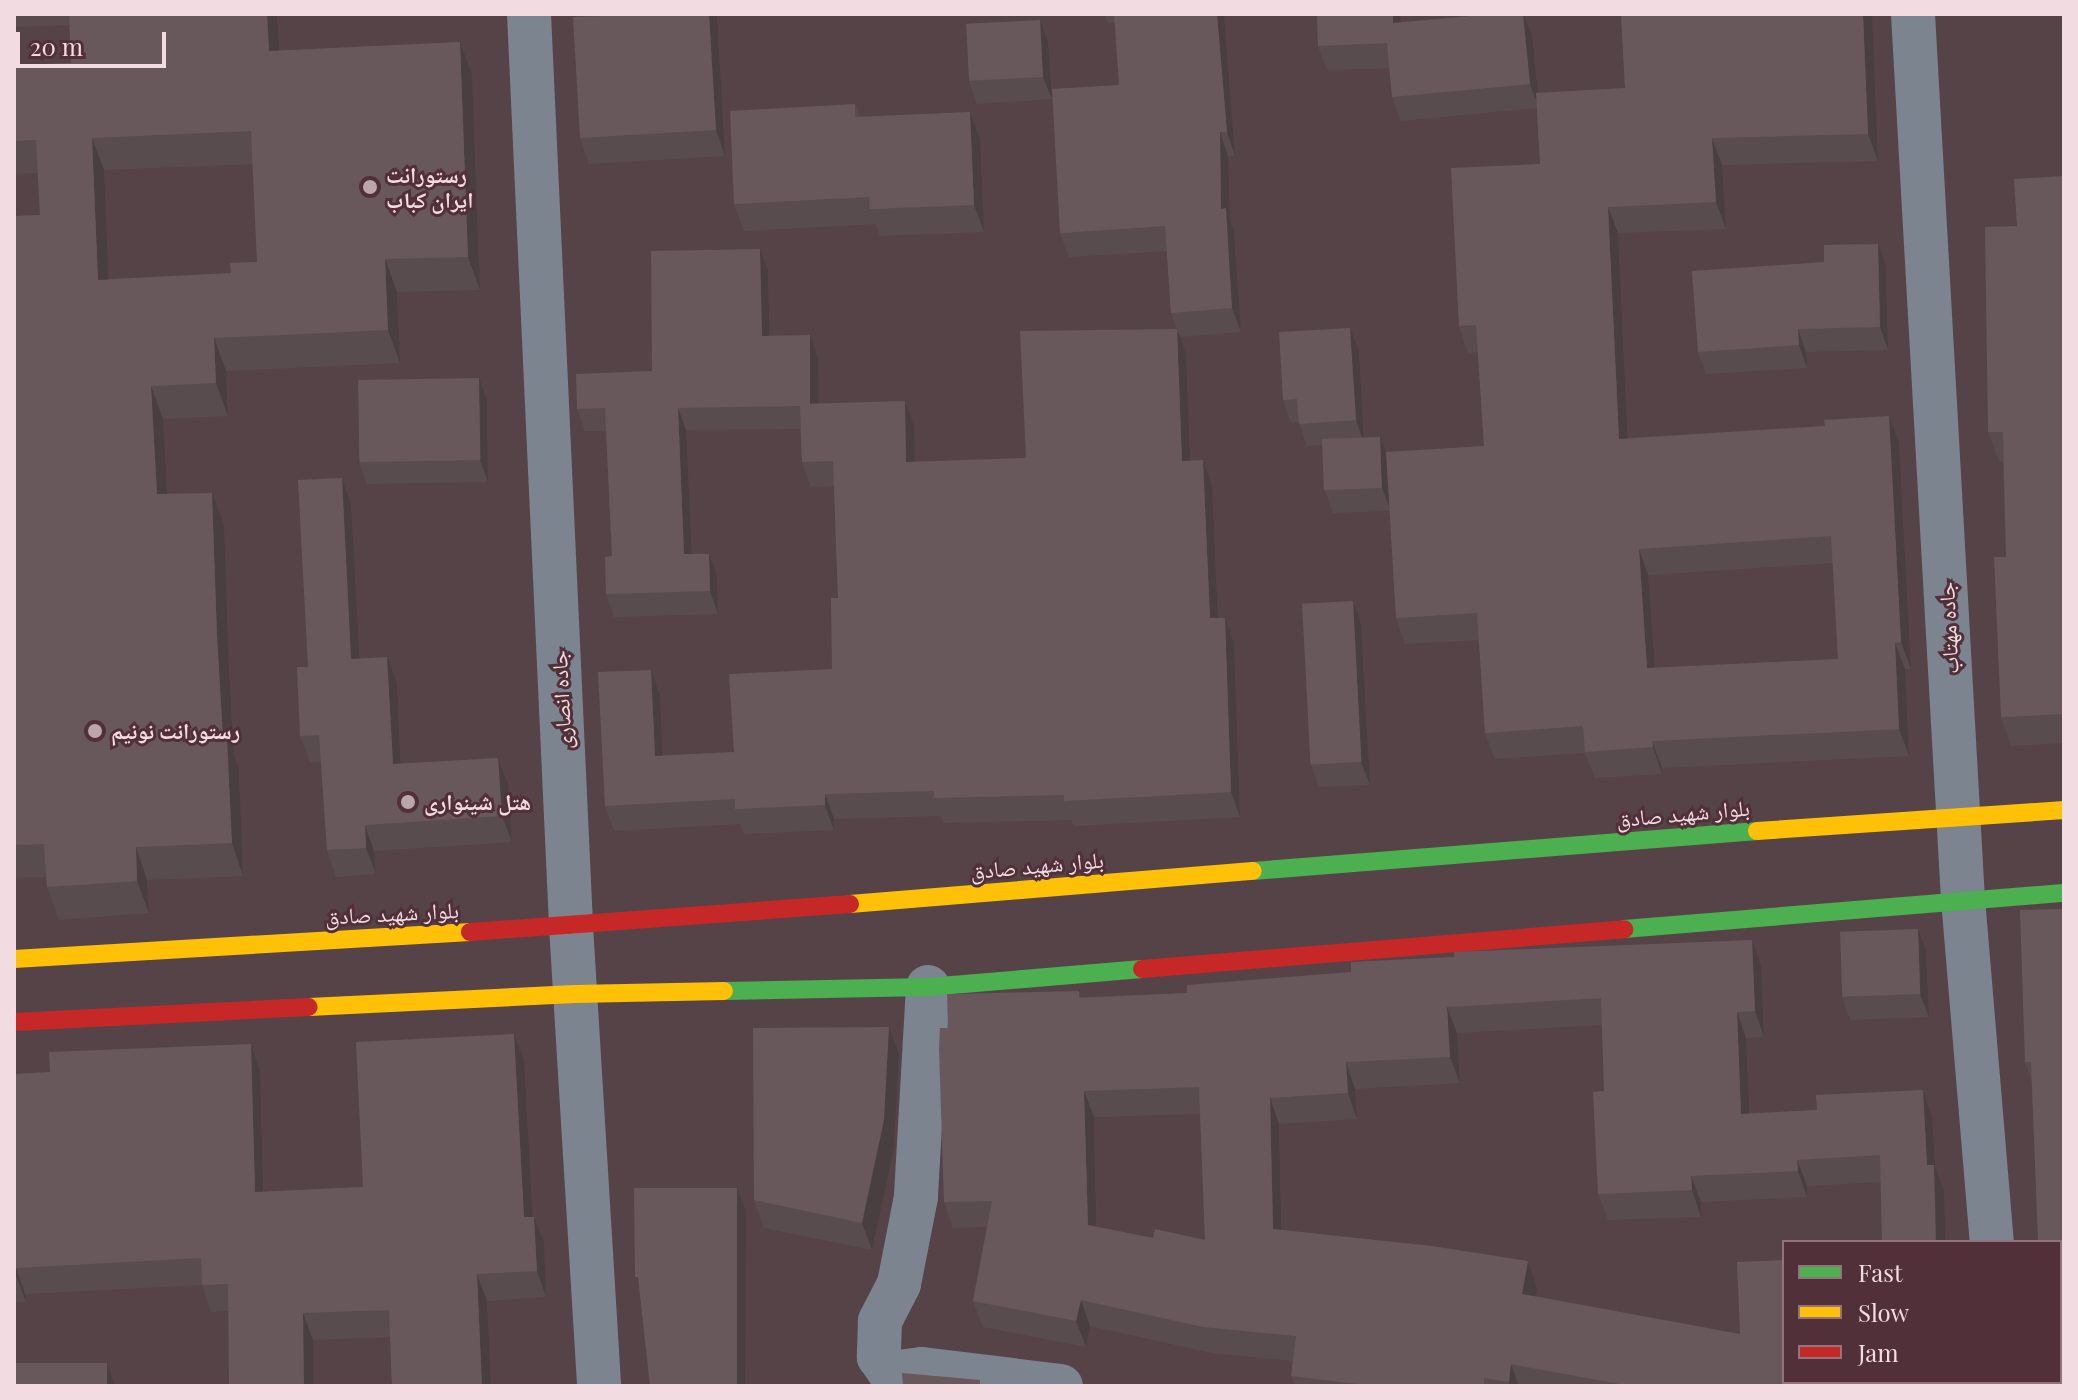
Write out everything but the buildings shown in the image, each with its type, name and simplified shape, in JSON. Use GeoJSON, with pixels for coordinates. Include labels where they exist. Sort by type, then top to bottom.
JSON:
{"type":"FeatureCollection","features":[{"type":"Feature","properties":{"kind":"main road","name":"بلوار شهید صادق"},"geometry":{"type":"LineString","coordinates":[[14,959],[571,926],[1959,815],[2064,810]]}},
{"type":"Feature","properties":{"kind":"main road"},"geometry":{"type":"LineString","coordinates":[[14,1022],[575,994],[928,987],[2064,893]]}},
{"type":"Feature","properties":{"kind":"street","name":"جاده انصاری"},"geometry":{"type":"LineString","coordinates":[[529,14],[571,926],[599,1386]]}},
{"type":"Feature","properties":{"kind":"street","name":"جاده مهتاب"},"geometry":{"type":"LineString","coordinates":[[1913,14],[1963,899],[1992,1240]]}},
{"type":"Feature","properties":{"kind":"street"},"geometry":{"type":"LineString","coordinates":[[928,987],[916,1197],[899,1284],[880,1321],[879,1357],[890,1373],[922,1369],[1061,1386]]}},
{"type":"Feature","properties":{"kind":"traffic: fast"},"geometry":{"type":"LineString","coordinates":[[1253,871],[1757,831]]}},
{"type":"Feature","properties":{"kind":"traffic: fast"},"geometry":{"type":"LineString","coordinates":[[1624,929],[2064,893]]}},
{"type":"Feature","properties":{"kind":"traffic: fast"},"geometry":{"type":"LineString","coordinates":[[724,991],[928,987],[1142,969]]}},
{"type":"Feature","properties":{"kind":"traffic: slow"},"geometry":{"type":"LineString","coordinates":[[1757,831],[2064,810]]}},
{"type":"Feature","properties":{"kind":"traffic: slow"},"geometry":{"type":"LineString","coordinates":[[850,904],[1253,871]]}},
{"type":"Feature","properties":{"kind":"traffic: slow"},"geometry":{"type":"LineString","coordinates":[[14,959],[470,932]]}},
{"type":"Feature","properties":{"kind":"traffic: slow"},"geometry":{"type":"LineString","coordinates":[[309,1007],[575,994],[724,991]]}},
{"type":"Feature","properties":{"kind":"traffic: jam"},"geometry":{"type":"LineString","coordinates":[[470,932],[850,904]]}},
{"type":"Feature","properties":{"kind":"traffic: jam"},"geometry":{"type":"LineString","coordinates":[[1142,969],[1624,929]]}},
{"type":"Feature","properties":{"kind":"traffic: jam"},"geometry":{"type":"LineString","coordinates":[[14,1022],[309,1007]]}},
{"type":"Feature","properties":{"kind":"place","name":"رستورانت ایران کباب"},"geometry":{"type":"Point","coordinates":[370,187]}},
{"type":"Feature","properties":{"kind":"place","name":"رستورانت نونیم"},"geometry":{"type":"Point","coordinates":[95,731]}},
{"type":"Feature","properties":{"kind":"place","name":"هتل شینواری"},"geometry":{"type":"Point","coordinates":[408,802]}}]}
